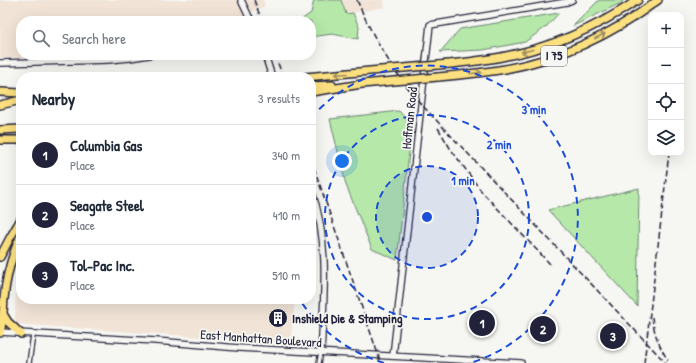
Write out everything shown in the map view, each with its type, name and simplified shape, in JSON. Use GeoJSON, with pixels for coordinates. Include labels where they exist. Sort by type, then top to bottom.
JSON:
{"type":"FeatureCollection","features":[{"type":"Feature","properties":{"kind":"highway","name":"I 75"},"geometry":{"type":"LineString","coordinates":[[316,76],[439,65],[497,58],[520,53],[571,37],[592,27],[638,0]]}},
{"type":"Feature","properties":{"kind":"highway","name":"I 75"},"geometry":{"type":"LineString","coordinates":[[316,89],[474,73],[505,69],[527,64],[549,58],[605,34],[658,0]]}},
{"type":"Feature","properties":{"kind":"highway"},"geometry":{"type":"LineString","coordinates":[[0,92],[16,93]]}},
{"type":"Feature","properties":{"kind":"highway"},"geometry":{"type":"LineString","coordinates":[[0,105],[16,101]]}},
{"type":"Feature","properties":{"kind":"highway"},"geometry":{"type":"LineString","coordinates":[[0,130],[16,129]]}},
{"type":"Feature","properties":{"kind":"highway"},"geometry":{"type":"LineString","coordinates":[[0,140],[16,140]]}},
{"type":"Feature","properties":{"kind":"highway"},"geometry":{"type":"LineString","coordinates":[[0,257],[16,228]]}},
{"type":"Feature","properties":{"kind":"highway"},"geometry":{"type":"LineString","coordinates":[[0,333],[8,275],[16,248]]}},
{"type":"Feature","properties":{"kind":"highway"},"geometry":{"type":"LineString","coordinates":[[2,314],[8,322],[22,334]]}},
{"type":"Feature","properties":{"kind":"street"},"geometry":{"type":"LineString","coordinates":[[241,0],[249,16]]}},
{"type":"Feature","properties":{"kind":"street","name":"Hoffman Road"},"geometry":{"type":"LineString","coordinates":[[393,356],[430,25],[572,0]]}},
{"type":"Feature","properties":{"kind":"street"},"geometry":{"type":"LineString","coordinates":[[0,63],[108,60]]}},
{"type":"Feature","properties":{"kind":"street"},"geometry":{"type":"LineString","coordinates":[[267,60],[270,72]]}},
{"type":"Feature","properties":{"kind":"street"},"geometry":{"type":"LineString","coordinates":[[316,207],[320,221],[324,256],[324,300],[319,363]]}},
{"type":"Feature","properties":{"kind":"street","name":"East Manhattan Boulevard"},"geometry":{"type":"LineString","coordinates":[[0,333],[521,363]]}},
{"type":"Feature","properties":{"kind":"street"},"geometry":{"type":"LineString","coordinates":[[29,363],[32,335]]}},
{"type":"Feature","properties":{"kind":"shaded area"},"geometry":{"type":"Polygon","coordinates":[[[0,0],[263,0],[265,6],[243,16],[16,16],[16,58],[0,58],[0,0]]]}},
{"type":"Feature","properties":{"kind":"shaded area"},"geometry":{"type":"Polygon","coordinates":[[[341,0],[383,0],[385,7],[346,14],[341,0]]]}},
{"type":"Feature","properties":{"kind":"shaded area"},"geometry":{"type":"Polygon","coordinates":[[[16,281],[16,304],[294,304],[290,343],[15,324],[16,281]]]}},
{"type":"Feature","properties":{"kind":"green space"},"geometry":{"type":"Polygon","coordinates":[[[314,0],[341,0],[346,14],[353,13],[359,27],[358,39],[332,34],[316,36],[316,16],[307,16],[311,13],[314,0]]]}},
{"type":"Feature","properties":{"kind":"green space"},"geometry":{"type":"Polygon","coordinates":[[[599,0],[624,0],[621,3],[573,26],[599,0]]]}},
{"type":"Feature","properties":{"kind":"green space"},"geometry":{"type":"Polygon","coordinates":[[[559,13],[546,27],[525,42],[483,50],[440,52],[460,29],[559,13]]]}},
{"type":"Feature","properties":{"kind":"green space"},"geometry":{"type":"Polygon","coordinates":[[[399,111],[412,126],[397,260],[372,249],[346,185],[330,119],[399,111]]]}},
{"type":"Feature","properties":{"kind":"green space"},"geometry":{"type":"Polygon","coordinates":[[[639,188],[637,306],[548,210],[639,188]]]}},
{"type":"Feature","properties":{"kind":"railway"},"geometry":{"type":"LineString","coordinates":[[254,0],[260,16]]}},
{"type":"Feature","properties":{"kind":"railway"},"geometry":{"type":"LineString","coordinates":[[357,0],[377,42],[402,80],[421,104],[666,363]]}},
{"type":"Feature","properties":{"kind":"railway"},"geometry":{"type":"LineString","coordinates":[[277,60],[281,72]]}},
{"type":"Feature","properties":{"kind":"railway"},"geometry":{"type":"LineString","coordinates":[[438,128],[450,148],[482,192],[550,264]]}},
{"type":"Feature","properties":{"kind":"railway"},"geometry":{"type":"LineString","coordinates":[[644,363],[669,156]]}},
{"type":"Feature","properties":{"kind":"railway"},"geometry":{"type":"LineString","coordinates":[[316,174],[381,363]]}},
{"type":"Feature","properties":{"kind":"railway"},"geometry":{"type":"LineString","coordinates":[[652,317],[657,340],[668,360]]}},
{"type":"Feature","properties":{"kind":"place","name":"Inshield Die & Stamping"},"geometry":{"type":"Point","coordinates":[278,318]}},
{"type":"Feature","properties":{"kind":"place","name":"Columbia Gas"},"geometry":{"type":"Point","coordinates":[482,323]}},
{"type":"Feature","properties":{"kind":"place","name":"Seagate Steel"},"geometry":{"type":"Point","coordinates":[543,329]}},
{"type":"Feature","properties":{"kind":"place","name":"Tol-Pac Inc."},"geometry":{"type":"Point","coordinates":[613,336]}}]}
